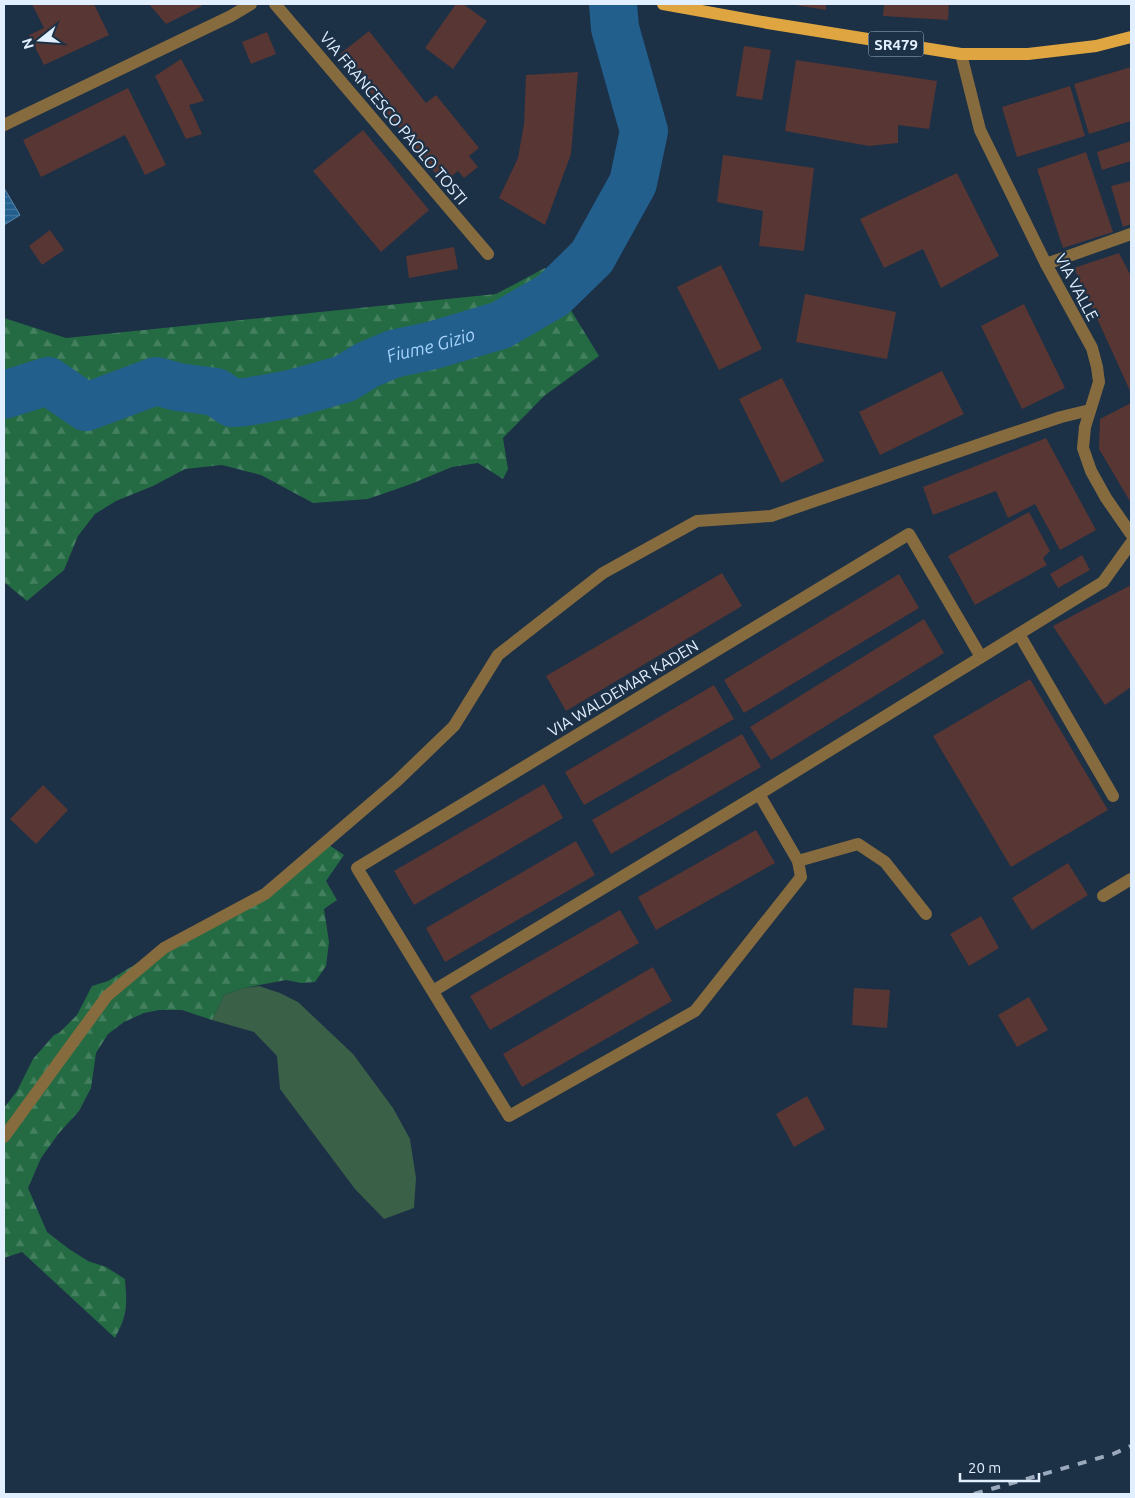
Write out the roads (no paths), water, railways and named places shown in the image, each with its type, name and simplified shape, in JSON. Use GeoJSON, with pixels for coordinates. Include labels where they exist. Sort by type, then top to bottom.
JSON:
{"type":"FeatureCollection","features":[{"type":"Feature","properties":{"kind":"main road","name":"SR479"},"geometry":{"type":"LineString","coordinates":[[663,4],[961,54],[1028,54],[1096,46],[1131,37]]}},
{"type":"Feature","properties":{"kind":"street"},"geometry":{"type":"LineString","coordinates":[[4,125],[231,16],[251,4]]}},
{"type":"Feature","properties":{"kind":"street","name":"VIA FRANCESCO PAOLO TOSTI"},"geometry":{"type":"LineString","coordinates":[[275,4],[488,254]]}},
{"type":"Feature","properties":{"kind":"street","name":"VIA VALLE"},"geometry":{"type":"LineString","coordinates":[[961,54],[980,130],[1046,264],[1092,348],[1099,382],[1085,427],[1083,448],[1091,471],[1106,498],[1131,534]]}},
{"type":"Feature","properties":{"kind":"street"},"geometry":{"type":"LineString","coordinates":[[1046,264],[1131,234]]}},
{"type":"Feature","properties":{"kind":"street"},"geometry":{"type":"LineString","coordinates":[[4,1138],[107,996],[164,948],[265,894],[397,781],[454,726],[498,655],[602,573],[697,521],[770,516],[1061,417],[1090,410]]}},
{"type":"Feature","properties":{"kind":"street","name":"VIA WALDEMAR KADEN"},"geometry":{"type":"LineString","coordinates":[[798,862],[801,877],[695,1011],[509,1116],[357,868],[910,534],[981,657]]}},
{"type":"Feature","properties":{"kind":"street"},"geometry":{"type":"LineString","coordinates":[[433,991],[1104,582],[1131,543]]}},
{"type":"Feature","properties":{"kind":"street"},"geometry":{"type":"LineString","coordinates":[[1019,634],[1113,796]]}},
{"type":"Feature","properties":{"kind":"street"},"geometry":{"type":"LineString","coordinates":[[759,794],[798,862],[858,844],[885,862],[926,914]]}},
{"type":"Feature","properties":{"kind":"street"},"geometry":{"type":"LineString","coordinates":[[1103,896],[1131,879]]}},
{"type":"Feature","properties":{"kind":"water"},"geometry":{"type":"Polygon","coordinates":[[[4,188],[20,215],[4,225],[4,188]]]}},
{"type":"Feature","properties":{"kind":"waterway","name":"Fiume Gizio"},"geometry":{"type":"LineString","coordinates":[[4,395],[48,381],[86,407],[156,381],[178,387],[216,392],[232,403],[290,394],[344,379],[367,365],[393,354],[434,345],[501,325],[553,295],[592,257],[633,183],[644,131],[615,28],[613,4]]}},
{"type":"Feature","properties":{"kind":"railway"},"geometry":{"type":"LineString","coordinates":[[974,1494],[1113,1454],[1131,1446]]}}]}
